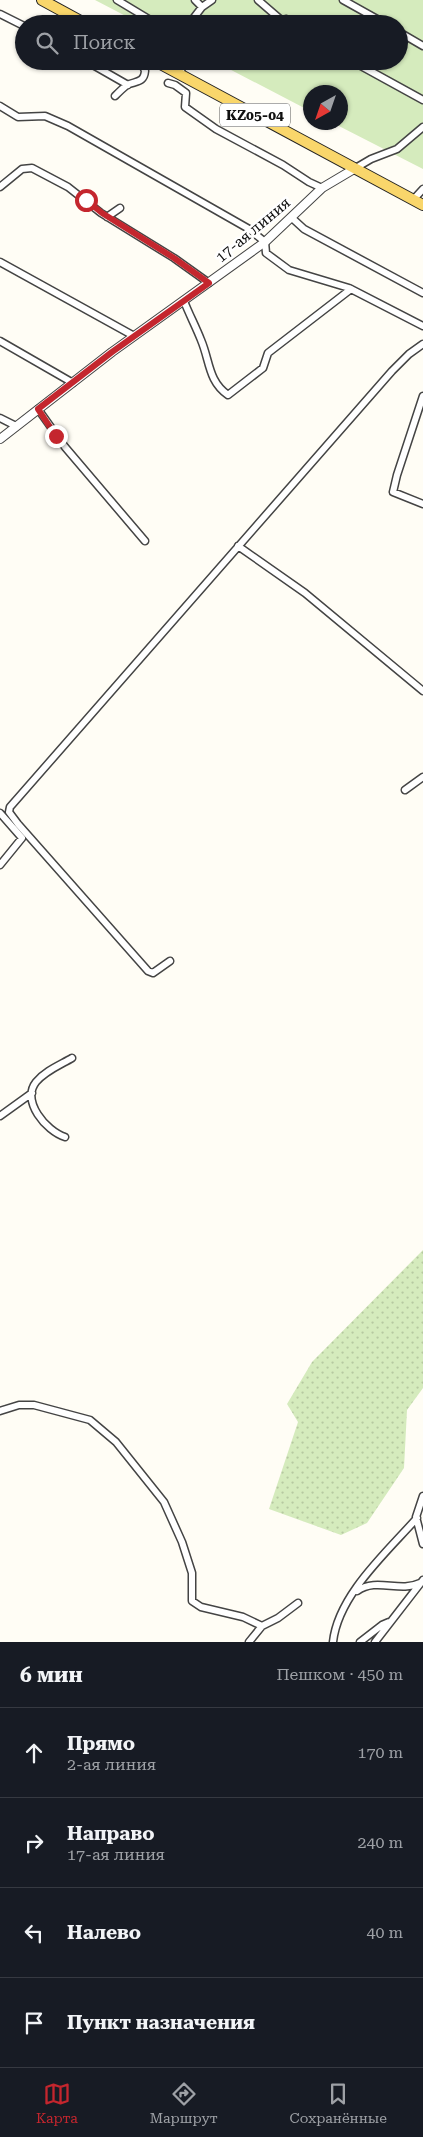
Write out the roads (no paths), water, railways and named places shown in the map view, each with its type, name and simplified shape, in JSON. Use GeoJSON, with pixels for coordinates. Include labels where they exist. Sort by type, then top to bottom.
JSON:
{"type":"FeatureCollection","features":[{"type":"Feature","properties":{"kind":"main road"},"geometry":{"type":"LineString","coordinates":[[42,0],[70,15]]}},
{"type":"Feature","properties":{"kind":"main road","name":"KZ05-04"},"geometry":{"type":"LineString","coordinates":[[172,70],[423,205]]}},
{"type":"Feature","properties":{"kind":"street"},"geometry":{"type":"LineString","coordinates":[[117,0],[142,15]]}},
{"type":"Feature","properties":{"kind":"street"},"geometry":{"type":"LineString","coordinates":[[195,0],[202,7]]}},
{"type":"Feature","properties":{"kind":"street"},"geometry":{"type":"LineString","coordinates":[[196,15],[202,7],[212,0]]}},
{"type":"Feature","properties":{"kind":"street"},"geometry":{"type":"LineString","coordinates":[[258,0],[276,15]]}},
{"type":"Feature","properties":{"kind":"street"},"geometry":{"type":"LineString","coordinates":[[343,0],[370,15]]}},
{"type":"Feature","properties":{"kind":"street"},"geometry":{"type":"LineString","coordinates":[[0,14],[15,22]]}},
{"type":"Feature","properties":{"kind":"street"},"geometry":{"type":"LineString","coordinates":[[408,37],[423,46]]}},
{"type":"Feature","properties":{"kind":"street"},"geometry":{"type":"LineString","coordinates":[[102,70],[128,85]]}},
{"type":"Feature","properties":{"kind":"street"},"geometry":{"type":"LineString","coordinates":[[115,96],[128,85],[139,82],[145,75],[144,70]]}},
{"type":"Feature","properties":{"kind":"street"},"geometry":{"type":"LineString","coordinates":[[180,74],[181,70]]}},
{"type":"Feature","properties":{"kind":"street"},"geometry":{"type":"LineString","coordinates":[[368,70],[423,100]]}},
{"type":"Feature","properties":{"kind":"street"},"geometry":{"type":"LineString","coordinates":[[168,83],[175,84],[186,93],[185,107],[189,111],[216,129],[283,164],[308,182],[322,188]]}},
{"type":"Feature","properties":{"kind":"street"},"geometry":{"type":"LineString","coordinates":[[0,106],[18,117],[45,116],[68,126],[228,216],[260,237],[265,242],[266,253],[289,270],[351,290],[423,326]]}},
{"type":"Feature","properties":{"kind":"street"},"geometry":{"type":"LineString","coordinates":[[354,168],[397,149],[423,127]]}},
{"type":"Feature","properties":{"kind":"street"},"geometry":{"type":"LineString","coordinates":[[0,188],[22,169],[32,168],[68,187],[107,217],[174,258],[209,283]]}},
{"type":"Feature","properties":{"kind":"street","name":"17-ая линия"},"geometry":{"type":"LineString","coordinates":[[0,439],[134,336],[265,242],[322,188],[354,168]]}},
{"type":"Feature","properties":{"kind":"street"},"geometry":{"type":"LineString","coordinates":[[413,200],[423,189]]}},
{"type":"Feature","properties":{"kind":"street"},"geometry":{"type":"LineString","coordinates":[[107,217],[120,208]]}},
{"type":"Feature","properties":{"kind":"street"},"geometry":{"type":"LineString","coordinates":[[292,218],[304,229],[423,293]]}},
{"type":"Feature","properties":{"kind":"street"},"geometry":{"type":"LineString","coordinates":[[0,262],[134,336]]}},
{"type":"Feature","properties":{"kind":"street"},"geometry":{"type":"LineString","coordinates":[[184,301],[202,342],[210,375],[220,389],[228,395],[263,368],[268,353],[351,290]]}},
{"type":"Feature","properties":{"kind":"street"},"geometry":{"type":"LineString","coordinates":[[0,341],[73,383]]}},
{"type":"Feature","properties":{"kind":"street"},"geometry":{"type":"LineString","coordinates":[[170,961],[153,973],[148,971],[18,824],[9,812],[10,807],[392,371],[408,354],[423,344]]}},
{"type":"Feature","properties":{"kind":"street"},"geometry":{"type":"LineString","coordinates":[[423,396],[393,492],[423,504]]}},
{"type":"Feature","properties":{"kind":"street"},"geometry":{"type":"LineString","coordinates":[[38,409],[64,447],[145,541]]}},
{"type":"Feature","properties":{"kind":"street"},"geometry":{"type":"LineString","coordinates":[[0,418],[16,426]]}},
{"type":"Feature","properties":{"kind":"street"},"geometry":{"type":"LineString","coordinates":[[238,546],[311,597],[423,691]]}},
{"type":"Feature","properties":{"kind":"street"},"geometry":{"type":"LineString","coordinates":[[405,790],[423,777]]}},
{"type":"Feature","properties":{"kind":"street"},"geometry":{"type":"LineString","coordinates":[[0,813],[22,838],[0,865]]}},
{"type":"Feature","properties":{"kind":"street"},"geometry":{"type":"LineString","coordinates":[[0,1116],[32,1093],[37,1081],[72,1058]]}},
{"type":"Feature","properties":{"kind":"street"},"geometry":{"type":"LineString","coordinates":[[32,1093],[36,1110],[45,1125],[54,1133],[65,1138]]}},
{"type":"Feature","properties":{"kind":"street"},"geometry":{"type":"LineString","coordinates":[[0,1411],[19,1405],[34,1405],[90,1420],[98,1424],[130,1457],[169,1511],[192,1573],[194,1581],[192,1601],[201,1606],[242,1617],[262,1626]]}},
{"type":"Feature","properties":{"kind":"street"},"geometry":{"type":"LineString","coordinates":[[333,1642],[342,1612],[372,1568],[416,1518],[423,1496]]}},
{"type":"Feature","properties":{"kind":"street"},"geometry":{"type":"LineString","coordinates":[[416,1518],[423,1544]]}},
{"type":"Feature","properties":{"kind":"street"},"geometry":{"type":"LineString","coordinates":[[372,1568],[370,1573],[379,1584]]}},
{"type":"Feature","properties":{"kind":"street"},"geometry":{"type":"LineString","coordinates":[[354,1593],[368,1585],[379,1584],[401,1587],[413,1586],[422,1581]]}},
{"type":"Feature","properties":{"kind":"street"},"geometry":{"type":"LineString","coordinates":[[375,1642],[422,1581]]}},
{"type":"Feature","properties":{"kind":"street"},"geometry":{"type":"LineString","coordinates":[[249,1642],[262,1626],[278,1618],[298,1603]]}},
{"type":"Feature","properties":{"kind":"street"},"geometry":{"type":"LineString","coordinates":[[360,1642],[382,1625],[390,1622]]}}]}
